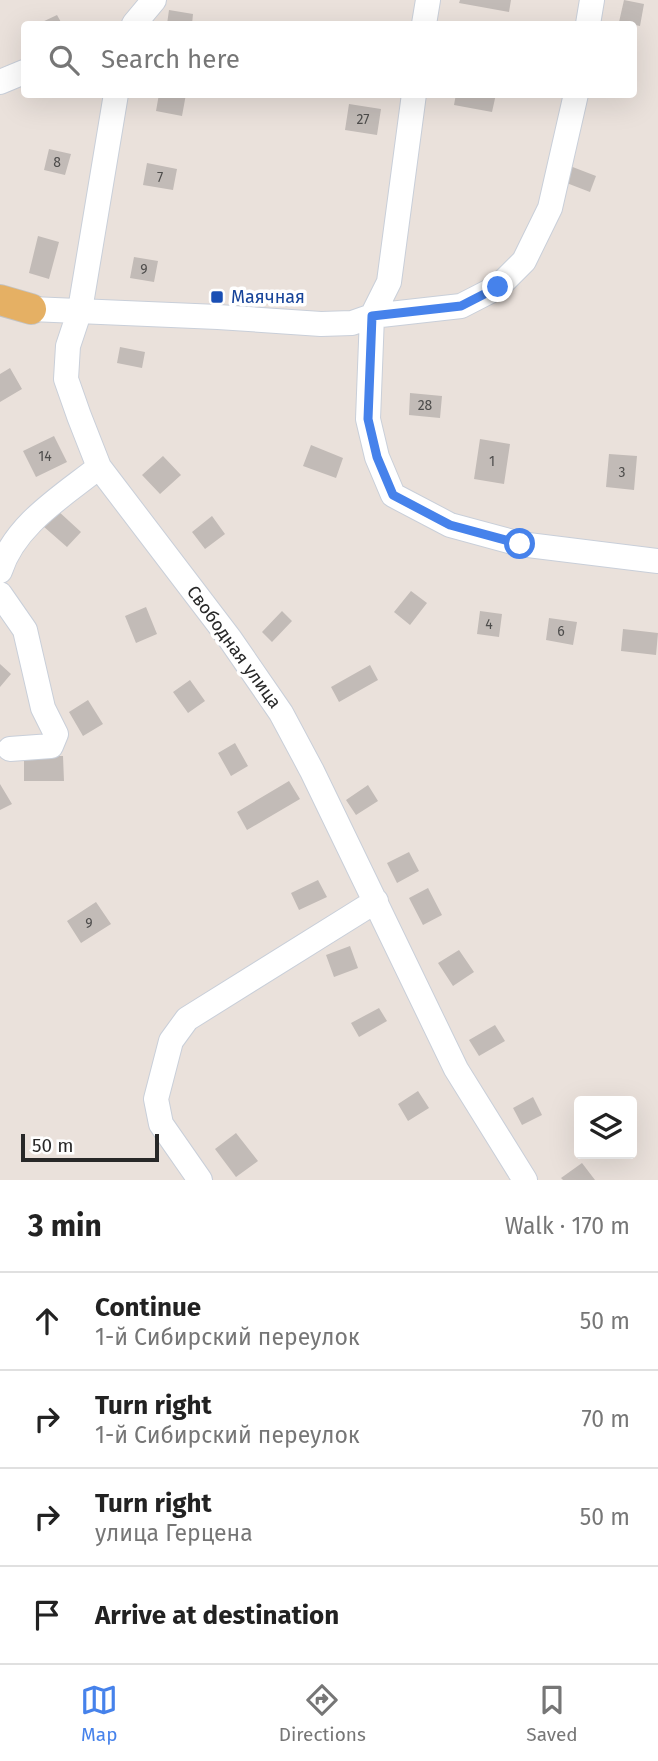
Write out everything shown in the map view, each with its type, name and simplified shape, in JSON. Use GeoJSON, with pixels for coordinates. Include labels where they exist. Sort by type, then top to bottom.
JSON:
{"type":"FeatureCollection","features":[{"type":"Feature","properties":{"kind":"main road"},"geometry":{"type":"LineString","coordinates":[[0,300],[31,309]]}},
{"type":"Feature","properties":{"kind":"street"},"geometry":{"type":"LineString","coordinates":[[136,21],[154,0]]}},
{"type":"Feature","properties":{"kind":"street"},"geometry":{"type":"LineString","coordinates":[[424,21],[428,0]]}},
{"type":"Feature","properties":{"kind":"street"},"geometry":{"type":"LineString","coordinates":[[588,21],[592,0]]}},
{"type":"Feature","properties":{"kind":"street"},"geometry":{"type":"LineString","coordinates":[[0,82],[21,73]]}},
{"type":"Feature","properties":{"kind":"street","name":"Свободная улица"},"geometry":{"type":"LineString","coordinates":[[115,98],[79,310],[68,346],[66,379],[99,467],[230,639],[281,713],[376,901],[456,1069],[525,1180]]}},
{"type":"Feature","properties":{"kind":"street"},"geometry":{"type":"LineString","coordinates":[[413,98],[388,282],[372,316],[368,419],[377,457],[393,495],[450,525],[520,544],[658,561]]}},
{"type":"Feature","properties":{"kind":"street"},"geometry":{"type":"LineString","coordinates":[[31,309],[321,324],[352,323],[372,316],[461,306],[498,287],[524,261],[550,208],[575,98]]}},
{"type":"Feature","properties":{"kind":"street"},"geometry":{"type":"LineString","coordinates":[[0,570],[5,555],[27,526],[99,467]]}},
{"type":"Feature","properties":{"kind":"street"},"geometry":{"type":"LineString","coordinates":[[0,594],[25,630],[43,709],[56,734],[51,746],[10,749]]}},
{"type":"Feature","properties":{"kind":"street"},"geometry":{"type":"LineString","coordinates":[[200,1180],[160,1124],[156,1099],[171,1041],[187,1019],[376,901]]}},
{"type":"Feature","properties":{"kind":"building"},"geometry":{"type":"Polygon","coordinates":[[[460,0],[511,0],[509,12],[459,3],[460,0]]]}},
{"type":"Feature","properties":{"kind":"building"},"geometry":{"type":"Polygon","coordinates":[[[624,0],[644,4],[640,26],[637,25],[637,21],[619,21],[624,0]]]}},
{"type":"Feature","properties":{"kind":"building"},"geometry":{"type":"Polygon","coordinates":[[[169,10],[193,14],[192,21],[167,21],[169,10]]]}},
{"type":"Feature","properties":{"kind":"building"},"geometry":{"type":"Polygon","coordinates":[[[57,15],[60,21],[44,21],[57,15]]]}},
{"type":"Feature","properties":{"kind":"building"},"geometry":{"type":"Polygon","coordinates":[[[158,98],[185,98],[182,116],[156,111],[158,98]]]}},
{"type":"Feature","properties":{"kind":"building"},"geometry":{"type":"Polygon","coordinates":[[[455,98],[495,98],[492,112],[454,105],[455,98]]]}},
{"type":"Feature","properties":{"kind":"building"},"geometry":{"type":"Polygon","coordinates":[[[349,104],[381,109],[377,135],[345,130],[349,104]]]}},
{"type":"Feature","properties":{"kind":"building"},"geometry":{"type":"Polygon","coordinates":[[[49,149],[71,154],[65,175],[44,170],[49,149]]]}},
{"type":"Feature","properties":{"kind":"building"},"geometry":{"type":"Polygon","coordinates":[[[147,163],[177,169],[173,190],[143,185],[147,163]]]}},
{"type":"Feature","properties":{"kind":"building"},"geometry":{"type":"Polygon","coordinates":[[[570,166],[596,176],[590,192],[564,182],[570,166]]]}},
{"type":"Feature","properties":{"kind":"building"},"geometry":{"type":"Polygon","coordinates":[[[38,236],[59,242],[49,279],[29,273],[38,236]]]}},
{"type":"Feature","properties":{"kind":"building"},"geometry":{"type":"Polygon","coordinates":[[[134,257],[158,261],[154,282],[130,278],[134,257]]]}},
{"type":"Feature","properties":{"kind":"building"},"geometry":{"type":"Polygon","coordinates":[[[120,347],[145,352],[142,368],[117,363],[120,347]]]}},
{"type":"Feature","properties":{"kind":"building"},"geometry":{"type":"Polygon","coordinates":[[[10,368],[22,389],[0,402],[0,374],[10,368]]]}},
{"type":"Feature","properties":{"kind":"building"},"geometry":{"type":"Polygon","coordinates":[[[410,393],[442,396],[440,418],[409,415],[410,393]]]}},
{"type":"Feature","properties":{"kind":"building"},"geometry":{"type":"Polygon","coordinates":[[[54,436],[67,462],[36,477],[23,451],[54,436]]]}},
{"type":"Feature","properties":{"kind":"building"},"geometry":{"type":"Polygon","coordinates":[[[480,439],[510,444],[504,484],[474,479],[480,439]]]}},
{"type":"Feature","properties":{"kind":"building"},"geometry":{"type":"Polygon","coordinates":[[[311,445],[343,458],[336,478],[303,466],[311,445]]]}},
{"type":"Feature","properties":{"kind":"building"},"geometry":{"type":"Polygon","coordinates":[[[609,454],[637,456],[634,490],[606,487],[609,454]]]}},
{"type":"Feature","properties":{"kind":"building"},"geometry":{"type":"Polygon","coordinates":[[[163,456],[181,475],[160,494],[142,475],[163,456]]]}},
{"type":"Feature","properties":{"kind":"building"},"geometry":{"type":"Polygon","coordinates":[[[57,510],[81,532],[67,547],[43,526],[57,510]]]}},
{"type":"Feature","properties":{"kind":"building"},"geometry":{"type":"Polygon","coordinates":[[[212,516],[225,534],[205,549],[192,532],[212,516]]]}},
{"type":"Feature","properties":{"kind":"building"},"geometry":{"type":"Polygon","coordinates":[[[411,591],[427,603],[410,625],[394,612],[411,591]]]}},
{"type":"Feature","properties":{"kind":"building"},"geometry":{"type":"Polygon","coordinates":[[[146,607],[157,634],[136,643],[125,616],[146,607]]]}},
{"type":"Feature","properties":{"kind":"building"},"geometry":{"type":"Polygon","coordinates":[[[282,611],[292,621],[272,642],[262,632],[282,611]]]}},
{"type":"Feature","properties":{"kind":"building"},"geometry":{"type":"Polygon","coordinates":[[[480,611],[502,614],[499,637],[477,634],[480,611]]]}},
{"type":"Feature","properties":{"kind":"building"},"geometry":{"type":"Polygon","coordinates":[[[549,618],[577,622],[573,645],[546,640],[549,618]]]}},
{"type":"Feature","properties":{"kind":"building"},"geometry":{"type":"Polygon","coordinates":[[[623,629],[658,633],[656,655],[621,651],[623,629]]]}},
{"type":"Feature","properties":{"kind":"building"},"geometry":{"type":"Polygon","coordinates":[[[0,664],[11,674],[0,687],[0,664]]]}},
{"type":"Feature","properties":{"kind":"building"},"geometry":{"type":"Polygon","coordinates":[[[370,665],[378,680],[339,702],[331,687],[370,665]]]}},
{"type":"Feature","properties":{"kind":"building"},"geometry":{"type":"Polygon","coordinates":[[[190,680],[205,701],[188,713],[173,692],[190,680]]]}},
{"type":"Feature","properties":{"kind":"building"},"geometry":{"type":"Polygon","coordinates":[[[88,700],[103,724],[83,736],[69,712],[88,700]]]}},
{"type":"Feature","properties":{"kind":"building"},"geometry":{"type":"Polygon","coordinates":[[[235,743],[248,766],[231,776],[218,753],[235,743]]]}},
{"type":"Feature","properties":{"kind":"building"},"geometry":{"type":"Polygon","coordinates":[[[24,756],[63,756],[64,781],[24,781],[24,756]]]}},
{"type":"Feature","properties":{"kind":"building"},"geometry":{"type":"Polygon","coordinates":[[[289,781],[300,799],[247,830],[237,812],[289,781]]]}},
{"type":"Feature","properties":{"kind":"building"},"geometry":{"type":"Polygon","coordinates":[[[0,784],[12,804],[0,810],[0,784]]]}},
{"type":"Feature","properties":{"kind":"building"},"geometry":{"type":"Polygon","coordinates":[[[368,785],[378,801],[356,815],[346,800],[368,785]]]}},
{"type":"Feature","properties":{"kind":"building"},"geometry":{"type":"Polygon","coordinates":[[[409,852],[419,871],[397,883],[387,863],[409,852]]]}},
{"type":"Feature","properties":{"kind":"building"},"geometry":{"type":"Polygon","coordinates":[[[318,880],[327,897],[299,910],[291,893],[318,880]]]}},
{"type":"Feature","properties":{"kind":"building"},"geometry":{"type":"Polygon","coordinates":[[[428,888],[442,915],[423,925],[409,898],[428,888]]]}},
{"type":"Feature","properties":{"kind":"building"},"geometry":{"type":"Polygon","coordinates":[[[96,902],[111,924],[81,943],[67,921],[96,902]]]}},
{"type":"Feature","properties":{"kind":"building"},"geometry":{"type":"Polygon","coordinates":[[[350,946],[358,968],[334,977],[326,955],[350,946]]]}},
{"type":"Feature","properties":{"kind":"building"},"geometry":{"type":"Polygon","coordinates":[[[459,950],[474,972],[453,986],[438,963],[459,950]]]}},
{"type":"Feature","properties":{"kind":"building"},"geometry":{"type":"Polygon","coordinates":[[[379,1008],[387,1021],[359,1037],[351,1023],[379,1008]]]}},
{"type":"Feature","properties":{"kind":"building"},"geometry":{"type":"Polygon","coordinates":[[[495,1025],[505,1041],[479,1056],[469,1040],[495,1025]]]}},
{"type":"Feature","properties":{"kind":"building"},"geometry":{"type":"Polygon","coordinates":[[[418,1091],[429,1108],[408,1121],[398,1104],[418,1091]]]}},
{"type":"Feature","properties":{"kind":"building"},"geometry":{"type":"Polygon","coordinates":[[[533,1097],[542,1115],[522,1125],[513,1108],[533,1097]]]}},
{"type":"Feature","properties":{"kind":"building"},"geometry":{"type":"Polygon","coordinates":[[[236,1133],[258,1161],[236,1177],[215,1149],[236,1133]]]}},
{"type":"Feature","properties":{"kind":"building"},"geometry":{"type":"Polygon","coordinates":[[[582,1163],[595,1180],[561,1178],[582,1163]]]}},
{"type":"Feature","properties":{"kind":"place","name":"Маячная"},"geometry":{"type":"Point","coordinates":[217,297]}},
{"type":"Feature","properties":{"kind":"route"},"geometry":{"type":"LineString","coordinates":[[498,287],[461,306],[372,316],[368,419],[377,457],[393,495],[450,525],[520,544]]}}]}
